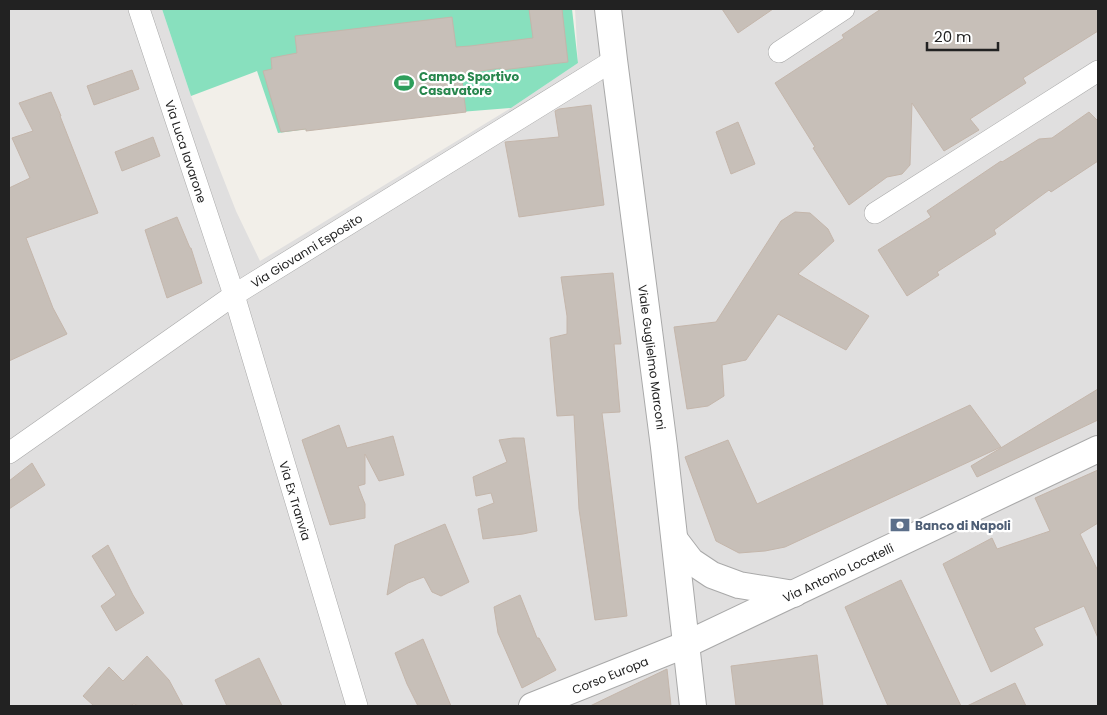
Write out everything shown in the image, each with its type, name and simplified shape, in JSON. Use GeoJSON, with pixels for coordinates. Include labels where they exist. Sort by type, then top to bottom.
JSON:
{"type":"FeatureCollection","features":[{"type":"Feature","properties":{"kind":"street","name":"Via Luca Iavarone"},"geometry":{"type":"LineString","coordinates":[[139,9],[234,295]]}},
{"type":"Feature","properties":{"kind":"street","name":"Viale Guglielmo Marconi"},"geometry":{"type":"LineString","coordinates":[[608,9],[664,447],[693,706]]}},
{"type":"Feature","properties":{"kind":"street"},"geometry":{"type":"LineString","coordinates":[[779,52],[844,9]]}},
{"type":"Feature","properties":{"kind":"street","name":"Via Giovanni Esposito"},"geometry":{"type":"LineString","coordinates":[[9,454],[234,295],[614,60]]}},
{"type":"Feature","properties":{"kind":"street"},"geometry":{"type":"LineString","coordinates":[[875,213],[1098,71]]}},
{"type":"Feature","properties":{"kind":"street","name":"Via Ex Tranvia"},"geometry":{"type":"LineString","coordinates":[[234,295],[357,706]]}},
{"type":"Feature","properties":{"kind":"street","name":"Via Antonio Locatelli"},"geometry":{"type":"LineString","coordinates":[[687,644],[1098,450]]}},
{"type":"Feature","properties":{"kind":"street"},"geometry":{"type":"LineString","coordinates":[[675,540],[692,562],[712,575],[739,585],[794,594]]}},
{"type":"Feature","properties":{"kind":"street","name":"Corso Europa"},"geometry":{"type":"LineString","coordinates":[[532,706],[687,644]]}},
{"type":"Feature","properties":{"kind":"shaded area"},"geometry":{"type":"Polygon","coordinates":[[[9,9],[162,9],[191,96],[236,211],[260,261],[511,108],[578,63],[575,9],[1098,9],[1098,706],[9,706],[9,9]]]}},
{"type":"Feature","properties":{"kind":"green space","name":"Campo Sportivo Casavatore"},"geometry":{"type":"Polygon","coordinates":[[[162,9],[572,9],[578,63],[511,108],[278,133],[257,71],[191,96],[162,9]]]}},
{"type":"Feature","properties":{"kind":"building"},"geometry":{"type":"Polygon","coordinates":[[[529,9],[562,9],[568,62],[502,70],[501,68],[461,74],[466,112],[306,131],[306,129],[281,132],[263,71],[272,69],[271,58],[297,53],[295,36],[452,17],[456,47],[470,46],[533,38],[529,9]]]}},
{"type":"Feature","properties":{"kind":"building"},"geometry":{"type":"Polygon","coordinates":[[[722,9],[773,9],[738,33],[722,9]]]}},
{"type":"Feature","properties":{"kind":"building"},"geometry":{"type":"Polygon","coordinates":[[[881,9],[1098,9],[1098,31],[1023,78],[1026,83],[970,119],[979,130],[944,151],[912,103],[910,165],[902,174],[887,177],[849,205],[775,83],[844,38],[842,35],[881,9]]]}},
{"type":"Feature","properties":{"kind":"building"},"geometry":{"type":"Polygon","coordinates":[[[132,70],[139,89],[94,105],[87,86],[132,70]]]}},
{"type":"Feature","properties":{"kind":"building"},"geometry":{"type":"Polygon","coordinates":[[[51,92],[98,213],[26,238],[53,308],[67,334],[9,361],[9,188],[30,178],[12,138],[33,131],[19,103],[51,92]]]}},
{"type":"Feature","properties":{"kind":"building"},"geometry":{"type":"Polygon","coordinates":[[[591,105],[604,205],[519,217],[505,142],[559,137],[555,111],[591,105]]]}},
{"type":"Feature","properties":{"kind":"building"},"geometry":{"type":"Polygon","coordinates":[[[1089,112],[1098,121],[1098,161],[1051,192],[1049,190],[994,230],[996,234],[937,272],[939,275],[907,296],[878,250],[931,217],[927,211],[1001,161],[1039,139],[1052,138],[1089,112]]]}},
{"type":"Feature","properties":{"kind":"building"},"geometry":{"type":"Polygon","coordinates":[[[738,122],[755,164],[731,174],[716,132],[738,122]]]}},
{"type":"Feature","properties":{"kind":"building"},"geometry":{"type":"Polygon","coordinates":[[[153,137],[160,156],[122,171],[115,152],[153,137]]]}},
{"type":"Feature","properties":{"kind":"building"},"geometry":{"type":"Polygon","coordinates":[[[795,212],[810,213],[828,229],[834,241],[798,274],[869,316],[846,350],[778,314],[746,360],[722,365],[724,396],[708,406],[687,409],[674,327],[716,322],[781,221],[795,212]]]}},
{"type":"Feature","properties":{"kind":"building"},"geometry":{"type":"Polygon","coordinates":[[[177,217],[191,248],[202,283],[167,298],[145,230],[177,217]]]}},
{"type":"Feature","properties":{"kind":"building"},"geometry":{"type":"Polygon","coordinates":[[[613,273],[621,344],[614,344],[620,412],[602,413],[627,616],[595,620],[579,509],[574,415],[557,416],[550,338],[567,334],[567,316],[561,277],[613,273]]]}},
{"type":"Feature","properties":{"kind":"building"},"geometry":{"type":"Polygon","coordinates":[[[1098,389],[1098,420],[977,477],[971,466],[1098,389]]]}},
{"type":"Feature","properties":{"kind":"building"},"geometry":{"type":"Polygon","coordinates":[[[970,405],[1001,447],[785,547],[765,551],[739,553],[716,541],[685,457],[728,440],[757,504],[970,405]]]}},
{"type":"Feature","properties":{"kind":"building"},"geometry":{"type":"Polygon","coordinates":[[[339,425],[347,448],[393,436],[404,475],[379,481],[365,454],[365,484],[358,486],[365,504],[365,518],[330,525],[302,440],[339,425]]]}},
{"type":"Feature","properties":{"kind":"building"},"geometry":{"type":"Polygon","coordinates":[[[524,438],[537,531],[483,539],[478,509],[494,503],[491,493],[476,496],[473,477],[507,462],[499,440],[524,438]]]}},
{"type":"Feature","properties":{"kind":"building"},"geometry":{"type":"Polygon","coordinates":[[[32,463],[45,485],[9,509],[9,481],[32,463]]]}},
{"type":"Feature","properties":{"kind":"building"},"geometry":{"type":"Polygon","coordinates":[[[1098,470],[1098,523],[1080,534],[1098,571],[1098,638],[1084,606],[1034,628],[1043,645],[991,672],[943,564],[992,538],[997,549],[1050,531],[1035,498],[1098,470]]]}},
{"type":"Feature","properties":{"kind":"building"},"geometry":{"type":"Polygon","coordinates":[[[445,524],[469,582],[441,596],[432,592],[424,577],[408,583],[387,595],[395,545],[445,524]]]}},
{"type":"Feature","properties":{"kind":"building"},"geometry":{"type":"Polygon","coordinates":[[[108,545],[144,613],[116,631],[101,606],[116,595],[92,556],[108,545]]]}},
{"type":"Feature","properties":{"kind":"building"},"geometry":{"type":"Polygon","coordinates":[[[901,580],[961,706],[888,706],[845,607],[901,580]]]}},
{"type":"Feature","properties":{"kind":"building"},"geometry":{"type":"Polygon","coordinates":[[[520,595],[537,638],[539,638],[556,670],[522,688],[498,633],[494,607],[520,595]]]}},
{"type":"Feature","properties":{"kind":"building"},"geometry":{"type":"Polygon","coordinates":[[[423,639],[451,706],[418,706],[407,684],[395,653],[423,639]]]}},
{"type":"Feature","properties":{"kind":"building"},"geometry":{"type":"Polygon","coordinates":[[[817,655],[823,706],[736,706],[731,666],[817,655]]]}},
{"type":"Feature","properties":{"kind":"building"},"geometry":{"type":"Polygon","coordinates":[[[147,656],[169,680],[183,706],[139,706],[134,704],[128,706],[94,706],[83,696],[109,667],[123,681],[147,656]]]}},
{"type":"Feature","properties":{"kind":"building"},"geometry":{"type":"Polygon","coordinates":[[[259,658],[282,706],[227,706],[215,680],[259,658]]]}},
{"type":"Feature","properties":{"kind":"building"},"geometry":{"type":"Polygon","coordinates":[[[667,669],[671,706],[590,706],[667,669]]]}},
{"type":"Feature","properties":{"kind":"building"},"geometry":{"type":"Polygon","coordinates":[[[1015,683],[1026,706],[967,706],[1015,683]]]}},
{"type":"Feature","properties":{"kind":"place","name":"Campo Sportivo Casavatore"},"geometry":{"type":"Point","coordinates":[404,83]}},
{"type":"Feature","properties":{"kind":"place","name":"Banco di Napoli"},"geometry":{"type":"Point","coordinates":[900,525]}}]}
